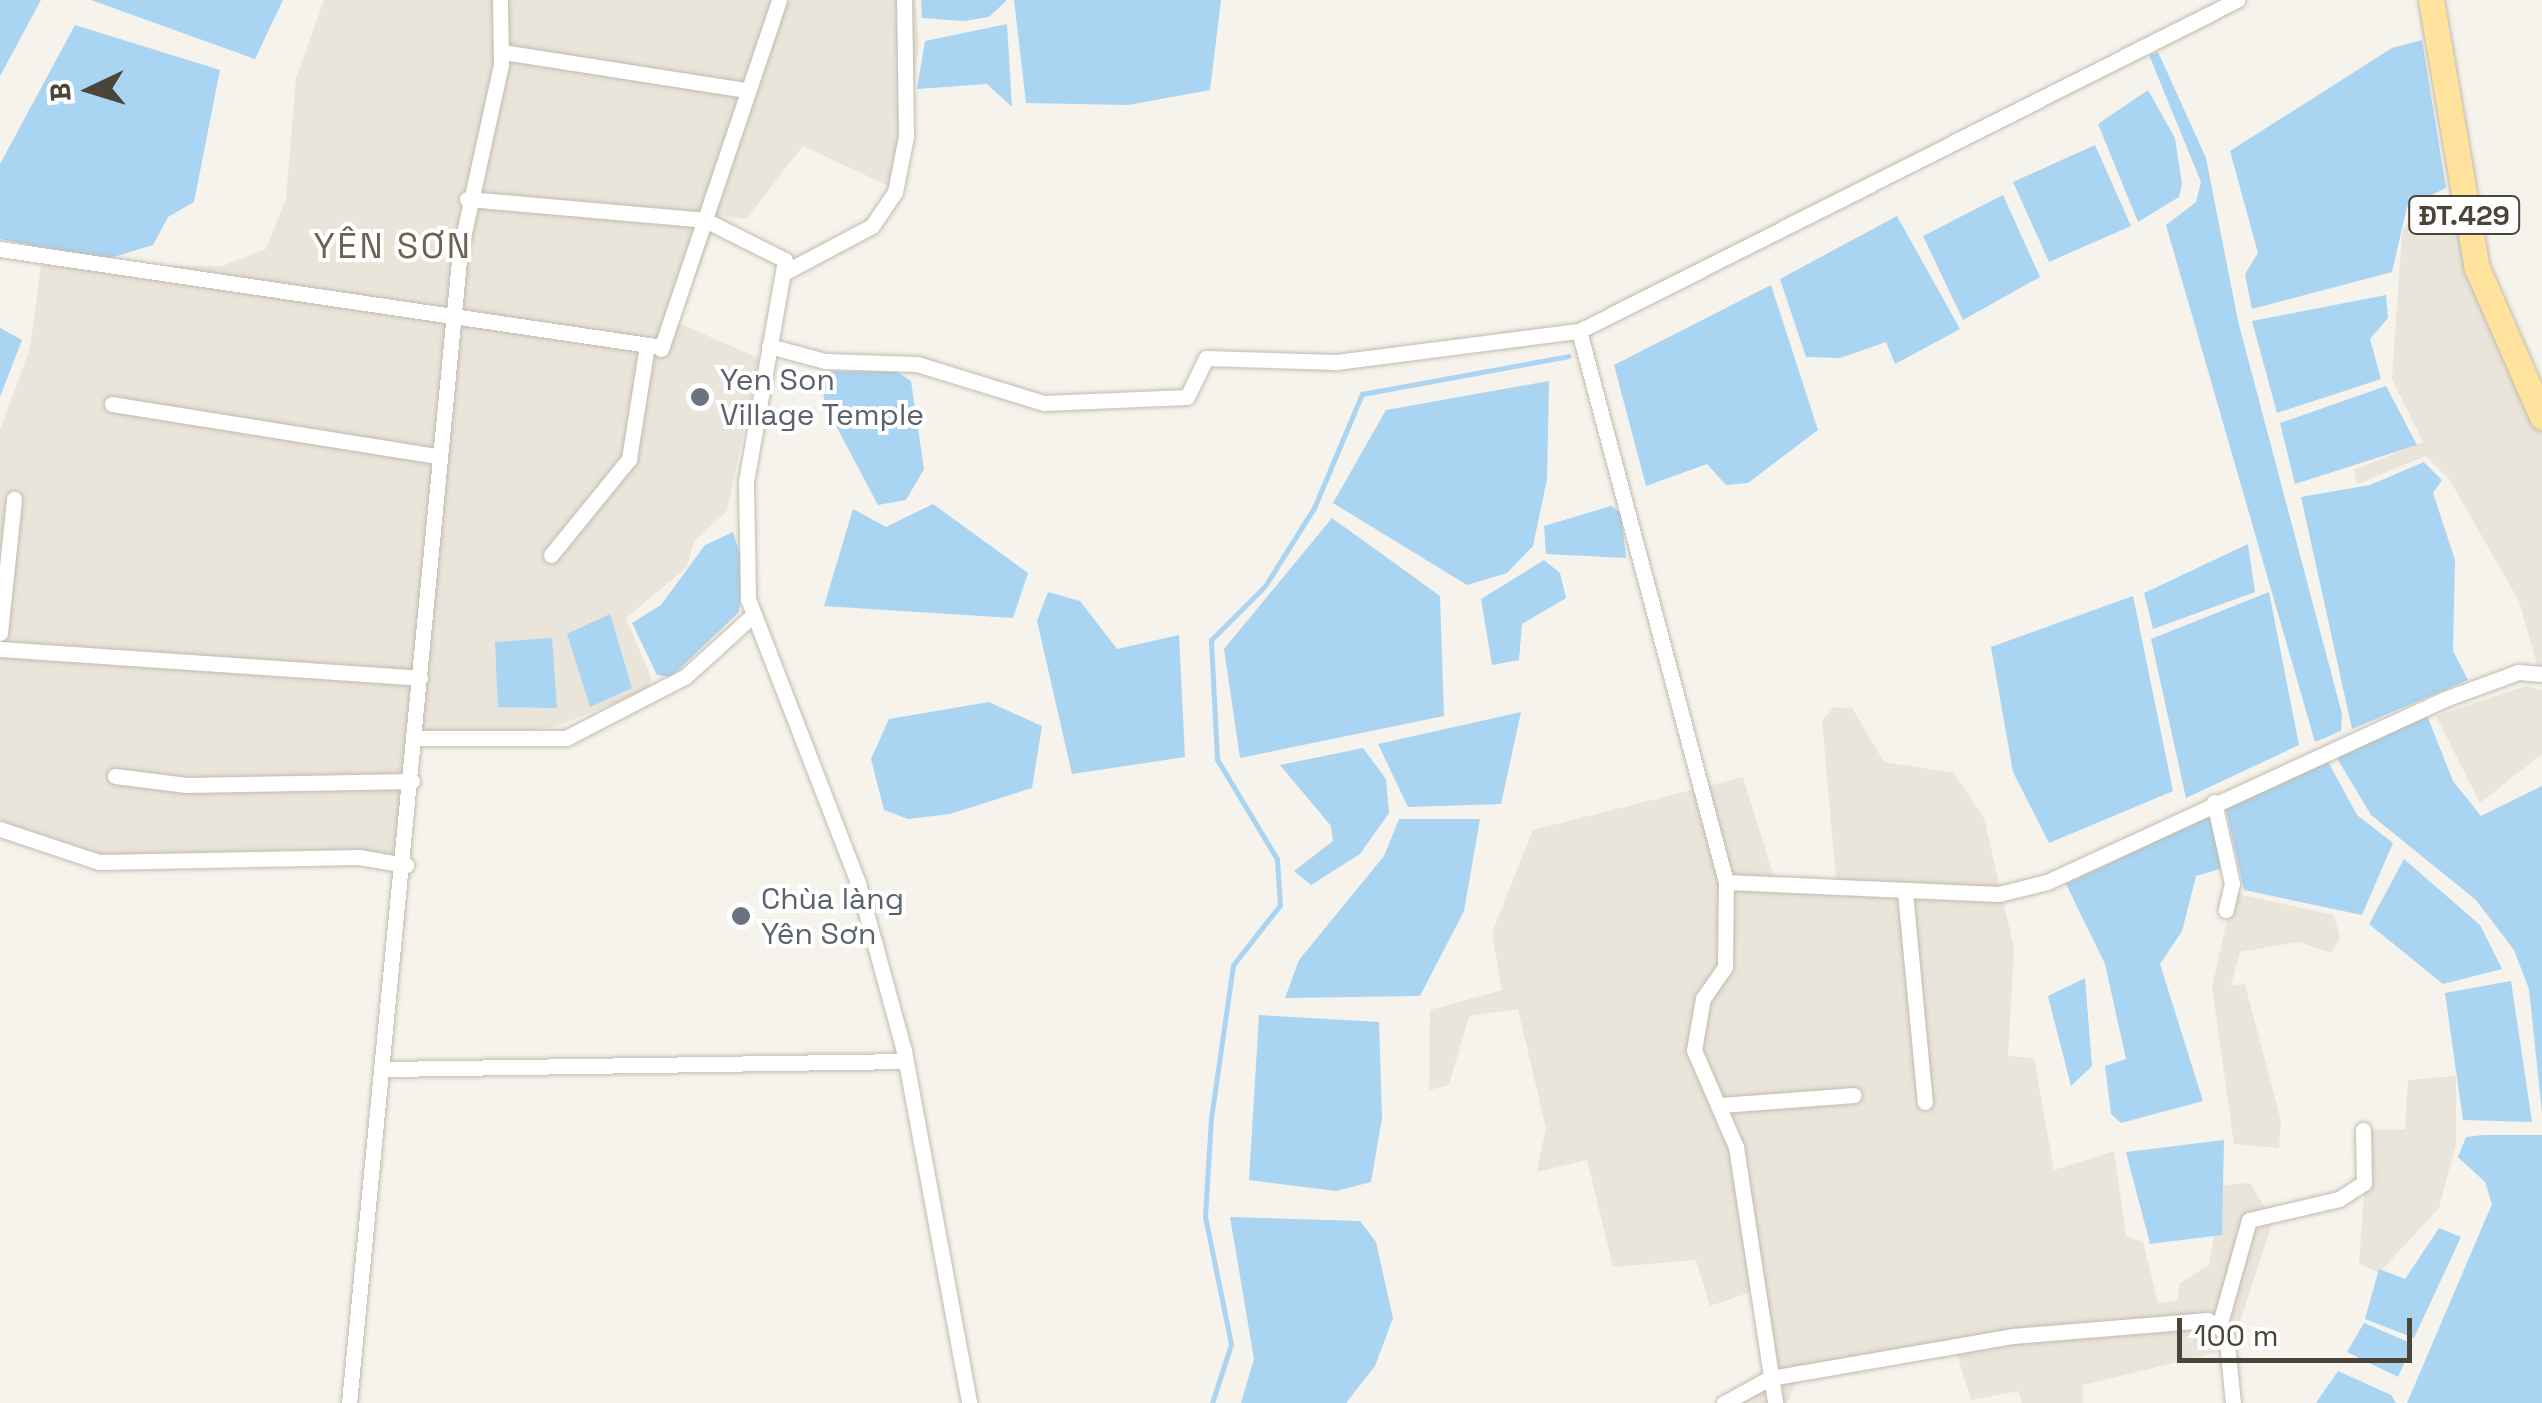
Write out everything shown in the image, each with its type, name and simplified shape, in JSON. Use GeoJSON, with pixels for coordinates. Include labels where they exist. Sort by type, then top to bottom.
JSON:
{"type":"FeatureCollection","features":[{"type":"Feature","properties":{"kind":"main road","name":"ĐT.429"},"geometry":{"type":"LineString","coordinates":[[2431,0],[2477,268],[2542,417]]}},
{"type":"Feature","properties":{"kind":"street"},"geometry":{"type":"LineString","coordinates":[[349,1403],[406,865],[438,456],[467,199],[503,52],[500,0]]}},
{"type":"Feature","properties":{"kind":"street"},"geometry":{"type":"LineString","coordinates":[[552,555],[629,458],[657,347],[705,220],[746,90],[774,37],[779,0]]}},
{"type":"Feature","properties":{"kind":"street"},"geometry":{"type":"LineString","coordinates":[[904,0],[906,136],[895,192],[872,226],[787,272],[769,346],[746,482],[753,615],[858,882],[906,1060],[969,1403]]}},
{"type":"Feature","properties":{"kind":"street"},"geometry":{"type":"LineString","coordinates":[[769,346],[825,361],[918,364],[1062,402],[1187,397],[1206,358],[1336,362],[1579,332],[2237,0]]}},
{"type":"Feature","properties":{"kind":"street"},"geometry":{"type":"LineString","coordinates":[[503,52],[746,90]]}},
{"type":"Feature","properties":{"kind":"street"},"geometry":{"type":"LineString","coordinates":[[467,199],[705,220],[774,253],[787,272]]}},
{"type":"Feature","properties":{"kind":"street"},"geometry":{"type":"LineString","coordinates":[[0,249],[657,347]]}},
{"type":"Feature","properties":{"kind":"street"},"geometry":{"type":"LineString","coordinates":[[1579,332],[1726,882],[1725,967],[1693,1034],[1700,1073],[1722,1105],[1774,1403]]}},
{"type":"Feature","properties":{"kind":"street"},"geometry":{"type":"LineString","coordinates":[[112,404],[438,456]]}},
{"type":"Feature","properties":{"kind":"street"},"geometry":{"type":"LineString","coordinates":[[0,633],[14,498]]}},
{"type":"Feature","properties":{"kind":"street"},"geometry":{"type":"LineString","coordinates":[[416,738],[566,738],[686,676],[753,615]]}},
{"type":"Feature","properties":{"kind":"street"},"geometry":{"type":"LineString","coordinates":[[0,649],[420,678]]}},
{"type":"Feature","properties":{"kind":"street"},"geometry":{"type":"LineString","coordinates":[[1726,882],[1998,894],[2047,882],[2444,699],[2518,672],[2542,674]]}},
{"type":"Feature","properties":{"kind":"street"},"geometry":{"type":"LineString","coordinates":[[115,776],[186,784],[412,780]]}},
{"type":"Feature","properties":{"kind":"street"},"geometry":{"type":"LineString","coordinates":[[2214,802],[2232,883],[2226,910]]}},
{"type":"Feature","properties":{"kind":"street"},"geometry":{"type":"LineString","coordinates":[[0,828],[99,862],[359,857],[406,865]]}},
{"type":"Feature","properties":{"kind":"street"},"geometry":{"type":"LineString","coordinates":[[1905,892],[1925,1102]]}},
{"type":"Feature","properties":{"kind":"street"},"geometry":{"type":"LineString","coordinates":[[384,1069],[906,1060]]}},
{"type":"Feature","properties":{"kind":"street"},"geometry":{"type":"LineString","coordinates":[[1722,1105],[1854,1095]]}},
{"type":"Feature","properties":{"kind":"street"},"geometry":{"type":"LineString","coordinates":[[2233,1403],[2220,1323],[2250,1220],[2339,1199],[2364,1183],[2363,1130]]}},
{"type":"Feature","properties":{"kind":"street"},"geometry":{"type":"LineString","coordinates":[[1724,1403],[1770,1378],[2013,1336],[2220,1323]]}},
{"type":"Feature","properties":{"kind":"shaded area"},"geometry":{"type":"Polygon","coordinates":[[[324,0],[915,0],[919,47],[891,187],[803,146],[746,219],[719,216],[678,323],[759,358],[727,511],[694,541],[687,567],[626,618],[652,680],[645,691],[557,726],[493,736],[407,732],[398,858],[76,854],[0,819],[0,430],[30,348],[41,265],[222,266],[266,249],[286,198],[296,79],[324,0]]]}},
{"type":"Feature","properties":{"kind":"shaded area"},"geometry":{"type":"Polygon","coordinates":[[[2458,195],[2542,422],[2542,682],[2519,601],[2449,479],[2426,456],[2357,484],[2354,470],[2423,442],[2392,379],[2402,233],[2414,209],[2458,195]]]}},
{"type":"Feature","properties":{"kind":"shaded area"},"geometry":{"type":"Polygon","coordinates":[[[2526,686],[2542,690],[2542,754],[2480,803],[2436,716],[2526,686]]]}},
{"type":"Feature","properties":{"kind":"shaded area"},"geometry":{"type":"Polygon","coordinates":[[[1834,707],[1852,708],[1884,762],[1954,773],[1984,818],[2014,948],[2008,1056],[2034,1058],[2054,1170],[2114,1151],[2126,1236],[2143,1242],[2158,1303],[2177,1300],[2180,1283],[2209,1265],[2222,1185],[2250,1183],[2273,1220],[2241,1319],[2219,1352],[2083,1385],[2083,1403],[2022,1403],[2019,1391],[1971,1400],[1953,1342],[1800,1373],[1787,1403],[1721,1403],[1766,1381],[1760,1289],[1710,1306],[1696,1260],[1613,1267],[1587,1160],[1537,1172],[1546,1128],[1518,1009],[1469,1016],[1449,1085],[1429,1090],[1430,1010],[1502,990],[1492,933],[1533,830],[1743,777],[1775,881],[1836,879],[1822,720],[1834,707]]]}},
{"type":"Feature","properties":{"kind":"shaded area"},"geometry":{"type":"Polygon","coordinates":[[[2233,893],[2334,915],[2340,939],[2331,953],[2299,942],[2240,952],[2231,985],[2245,984],[2281,1121],[2279,1148],[2234,1144],[2212,987],[2233,893]]]}},
{"type":"Feature","properties":{"kind":"shaded area"},"geometry":{"type":"Polygon","coordinates":[[[2456,1076],[2456,1144],[2439,1208],[2379,1273],[2359,1263],[2369,1130],[2405,1129],[2408,1080],[2456,1076]]]}},
{"type":"Feature","properties":{"kind":"water"},"geometry":{"type":"Polygon","coordinates":[[[0,0],[41,0],[0,76],[0,0]]]}},
{"type":"Feature","properties":{"kind":"water"},"geometry":{"type":"Polygon","coordinates":[[[91,0],[283,0],[255,59],[91,0]]]}},
{"type":"Feature","properties":{"kind":"water"},"geometry":{"type":"Polygon","coordinates":[[[921,0],[1006,1],[989,17],[964,21],[922,18],[921,0]]]}},
{"type":"Feature","properties":{"kind":"water"},"geometry":{"type":"Polygon","coordinates":[[[1014,0],[1221,0],[1210,90],[1128,105],[1026,103],[1014,0]]]}},
{"type":"Feature","properties":{"kind":"water"},"geometry":{"type":"Polygon","coordinates":[[[1007,24],[1012,107],[987,84],[917,89],[925,41],[1007,24]]]}},
{"type":"Feature","properties":{"kind":"water"},"geometry":{"type":"Polygon","coordinates":[[[75,25],[220,70],[194,202],[168,217],[153,245],[104,260],[0,239],[0,164],[75,25]]]}},
{"type":"Feature","properties":{"kind":"water"},"geometry":{"type":"Polygon","coordinates":[[[2422,40],[2446,188],[2407,207],[2392,272],[2252,309],[2245,274],[2258,253],[2230,151],[2392,48],[2422,40]]]}},
{"type":"Feature","properties":{"kind":"water"},"geometry":{"type":"Polygon","coordinates":[[[2158,52],[2206,158],[2238,321],[2342,714],[2341,731],[2315,742],[2166,225],[2196,202],[2201,182],[2149,55],[2158,52]]]}},
{"type":"Feature","properties":{"kind":"water"},"geometry":{"type":"Polygon","coordinates":[[[2148,90],[2175,138],[2182,184],[2179,197],[2138,222],[2098,124],[2148,90]]]}},
{"type":"Feature","properties":{"kind":"water"},"geometry":{"type":"Polygon","coordinates":[[[2095,145],[2131,226],[2049,262],[2013,182],[2095,145]]]}},
{"type":"Feature","properties":{"kind":"water"},"geometry":{"type":"Polygon","coordinates":[[[2003,195],[2040,277],[1963,320],[1923,236],[2003,195]]]}},
{"type":"Feature","properties":{"kind":"water"},"geometry":{"type":"Polygon","coordinates":[[[1897,216],[1960,329],[1895,364],[1886,342],[1840,358],[1806,357],[1780,279],[1897,216]]]}},
{"type":"Feature","properties":{"kind":"water"},"geometry":{"type":"Polygon","coordinates":[[[1771,285],[1818,430],[1748,483],[1726,485],[1707,464],[1646,486],[1614,365],[1771,285]]]}},
{"type":"Feature","properties":{"kind":"water"},"geometry":{"type":"Polygon","coordinates":[[[2386,295],[2388,318],[2370,339],[2381,379],[2277,413],[2252,321],[2386,295]]]}},
{"type":"Feature","properties":{"kind":"water"},"geometry":{"type":"Polygon","coordinates":[[[0,328],[22,340],[0,397],[0,328]]]}},
{"type":"Feature","properties":{"kind":"water"},"geometry":{"type":"Polygon","coordinates":[[[820,371],[897,372],[911,381],[924,469],[906,500],[878,505],[825,405],[820,371]]]}},
{"type":"Feature","properties":{"kind":"water"},"geometry":{"type":"Polygon","coordinates":[[[1549,381],[1547,479],[1533,546],[1507,573],[1467,585],[1333,503],[1386,410],[1549,381]]]}},
{"type":"Feature","properties":{"kind":"water"},"geometry":{"type":"Polygon","coordinates":[[[2386,386],[2417,445],[2295,484],[2280,423],[2386,386]]]}},
{"type":"Feature","properties":{"kind":"water"},"geometry":{"type":"Polygon","coordinates":[[[2424,462],[2442,480],[2433,493],[2455,560],[2453,651],[2468,680],[2352,729],[2301,497],[2370,485],[2424,462]]]}},
{"type":"Feature","properties":{"kind":"water"},"geometry":{"type":"Polygon","coordinates":[[[933,504],[1028,573],[1013,618],[824,606],[853,509],[886,527],[933,504]]]}},
{"type":"Feature","properties":{"kind":"water"},"geometry":{"type":"Polygon","coordinates":[[[1611,506],[1621,513],[1626,558],[1546,554],[1544,526],[1611,506]]]}},
{"type":"Feature","properties":{"kind":"water"},"geometry":{"type":"Polygon","coordinates":[[[1332,518],[1440,596],[1444,716],[1240,758],[1224,649],[1332,518]]]}},
{"type":"Feature","properties":{"kind":"water"},"geometry":{"type":"Polygon","coordinates":[[[733,532],[744,567],[739,612],[671,677],[657,675],[632,623],[661,605],[705,545],[733,532]]]}},
{"type":"Feature","properties":{"kind":"water"},"geometry":{"type":"Polygon","coordinates":[[[2248,544],[2255,592],[2153,629],[2144,593],[2248,544]]]}},
{"type":"Feature","properties":{"kind":"water"},"geometry":{"type":"Polygon","coordinates":[[[1544,560],[1560,573],[1566,598],[1522,624],[1519,660],[1492,665],[1481,599],[1544,560]]]}},
{"type":"Feature","properties":{"kind":"water"},"geometry":{"type":"Polygon","coordinates":[[[1048,592],[1080,601],[1117,649],[1179,635],[1185,757],[1072,774],[1037,621],[1048,592]]]}},
{"type":"Feature","properties":{"kind":"water"},"geometry":{"type":"Polygon","coordinates":[[[2269,592],[2299,745],[2186,798],[2151,639],[2269,592]]]}},
{"type":"Feature","properties":{"kind":"water"},"geometry":{"type":"Polygon","coordinates":[[[2133,596],[2173,791],[2049,843],[2013,772],[1991,647],[2133,596]]]}},
{"type":"Feature","properties":{"kind":"water"},"geometry":{"type":"Polygon","coordinates":[[[610,614],[632,688],[590,707],[567,634],[610,614]]]}},
{"type":"Feature","properties":{"kind":"water"},"geometry":{"type":"Polygon","coordinates":[[[552,638],[557,708],[498,707],[495,642],[552,638]]]}},
{"type":"Feature","properties":{"kind":"water"},"geometry":{"type":"Polygon","coordinates":[[[989,702],[1042,726],[1032,788],[950,814],[908,819],[884,810],[871,759],[889,719],[989,702]]]}},
{"type":"Feature","properties":{"kind":"water"},"geometry":{"type":"Polygon","coordinates":[[[1521,712],[1501,804],[1408,807],[1378,744],[1521,712]]]}},
{"type":"Feature","properties":{"kind":"water"},"geometry":{"type":"Polygon","coordinates":[[[2426,713],[2453,781],[2481,816],[2542,786],[2542,1113],[2529,989],[2514,950],[2476,900],[2371,815],[2335,755],[2426,713]]]}},
{"type":"Feature","properties":{"kind":"water"},"geometry":{"type":"Polygon","coordinates":[[[1363,748],[1386,779],[1389,813],[1360,854],[1311,885],[1294,871],[1333,841],[1331,826],[1280,765],[1363,748]]]}},
{"type":"Feature","properties":{"kind":"water"},"geometry":{"type":"Polygon","coordinates":[[[2326,758],[2357,815],[2393,843],[2362,915],[2244,890],[2226,809],[2326,758]]]}},
{"type":"Feature","properties":{"kind":"water"},"geometry":{"type":"Polygon","coordinates":[[[2216,813],[2223,868],[2196,876],[2182,931],[2160,964],[2203,1101],[2121,1123],[2111,1114],[2105,1066],[2126,1059],[2105,964],[2066,884],[2216,813]]]}},
{"type":"Feature","properties":{"kind":"water"},"geometry":{"type":"Polygon","coordinates":[[[1399,819],[1480,819],[1464,911],[1420,996],[1285,998],[1299,960],[1384,856],[1399,819]]]}},
{"type":"Feature","properties":{"kind":"water"},"geometry":{"type":"Polygon","coordinates":[[[2404,859],[2480,925],[2502,969],[2443,984],[2369,924],[2404,859]]]}},
{"type":"Feature","properties":{"kind":"water"},"geometry":{"type":"Polygon","coordinates":[[[2085,978],[2092,1066],[2071,1086],[2048,996],[2085,978]]]}},
{"type":"Feature","properties":{"kind":"water"},"geometry":{"type":"Polygon","coordinates":[[[2511,981],[2532,1122],[2463,1120],[2445,993],[2511,981]]]}},
{"type":"Feature","properties":{"kind":"water"},"geometry":{"type":"Polygon","coordinates":[[[1259,1015],[1379,1022],[1382,1118],[1371,1182],[1336,1191],[1249,1180],[1259,1015]]]}},
{"type":"Feature","properties":{"kind":"water"},"geometry":{"type":"Polygon","coordinates":[[[2542,1135],[2542,1403],[2407,1403],[2492,1204],[2485,1182],[2458,1157],[2466,1137],[2542,1135]]]}},
{"type":"Feature","properties":{"kind":"water"},"geometry":{"type":"Polygon","coordinates":[[[2224,1140],[2222,1235],[2150,1244],[2126,1152],[2224,1140]]]}},
{"type":"Feature","properties":{"kind":"water"},"geometry":{"type":"Polygon","coordinates":[[[1230,1217],[1360,1221],[1376,1242],[1393,1318],[1375,1366],[1346,1403],[1241,1403],[1254,1359],[1230,1217]]]}},
{"type":"Feature","properties":{"kind":"water"},"geometry":{"type":"Polygon","coordinates":[[[2439,1228],[2461,1237],[2414,1338],[2365,1319],[2379,1269],[2405,1279],[2439,1228]]]}},
{"type":"Feature","properties":{"kind":"water"},"geometry":{"type":"Polygon","coordinates":[[[2364,1323],[2413,1344],[2398,1377],[2347,1352],[2364,1323]]]}},
{"type":"Feature","properties":{"kind":"water"},"geometry":{"type":"Polygon","coordinates":[[[2338,1371],[2391,1395],[2396,1403],[2316,1403],[2338,1371]]]}},
{"type":"Feature","properties":{"kind":"waterway"},"geometry":{"type":"LineString","coordinates":[[1212,1403],[1231,1344],[1205,1216],[1211,1118],[1233,965],[1280,905],[1277,859],[1217,759],[1211,640],[1265,586],[1314,508],[1362,394],[1569,356]]}},
{"type":"Feature","properties":{"kind":"place","name":"Yen Son Village Temple"},"geometry":{"type":"Point","coordinates":[700,397]}},
{"type":"Feature","properties":{"kind":"place","name":"Chùa làng Yên Sơn"},"geometry":{"type":"Point","coordinates":[741,916]}},
{"type":"Feature","properties":{"kind":"district","name":"YÊN SƠN"},"geometry":{"type":"Point","coordinates":[393,246]}}]}
